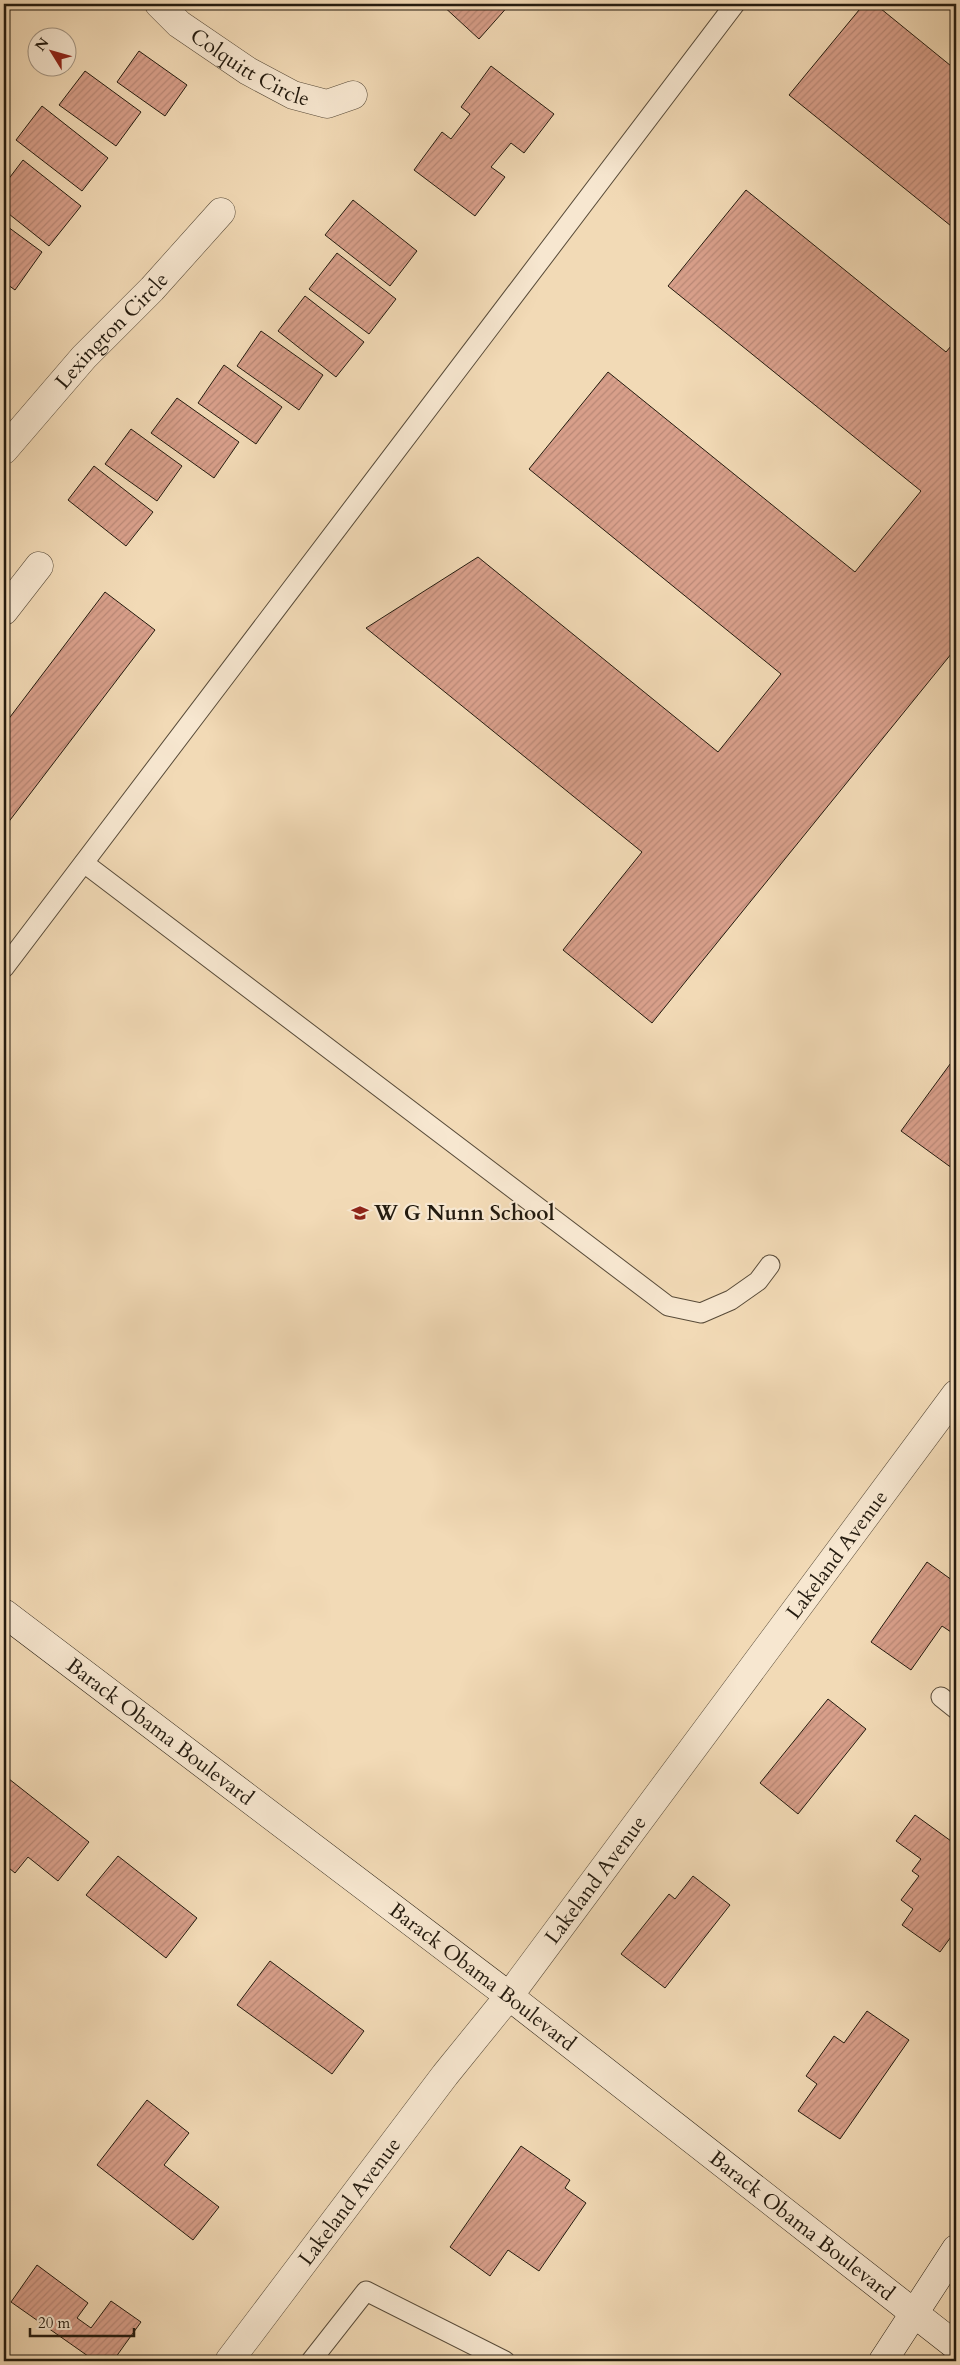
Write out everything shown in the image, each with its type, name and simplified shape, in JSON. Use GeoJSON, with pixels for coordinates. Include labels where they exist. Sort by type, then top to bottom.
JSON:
{"type":"FeatureCollection","features":[{"type":"Feature","properties":{"kind":"street","name":"Colquitt Circle"},"geometry":{"type":"LineString","coordinates":[[159,4],[179,24],[248,71],[293,95],[327,104],[353,95]]}},
{"type":"Feature","properties":{"kind":"street","name":"Lexington Circle"},"geometry":{"type":"LineString","coordinates":[[4,450],[84,357],[152,289],[221,212]]}},
{"type":"Feature","properties":{"kind":"street"},"geometry":{"type":"LineString","coordinates":[[4,611],[39,566]]}},
{"type":"Feature","properties":{"kind":"street","name":"Lakeland Avenue"},"geometry":{"type":"LineString","coordinates":[[229,2361],[445,2075],[509,1996],[956,1394]]}},
{"type":"Feature","properties":{"kind":"street","name":"Barack Obama Boulevard"},"geometry":{"type":"LineString","coordinates":[[4,1613],[509,1996],[956,2346]]}},
{"type":"Feature","properties":{"kind":"street"},"geometry":{"type":"LineString","coordinates":[[883,2361],[956,2249]]}},
{"type":"Feature","properties":{"kind":"lane"},"geometry":{"type":"LineString","coordinates":[[4,968],[735,4]]}},
{"type":"Feature","properties":{"kind":"lane"},"geometry":{"type":"LineString","coordinates":[[84,863],[668,1306],[700,1313],[732,1300],[758,1280],[770,1265]]}},
{"type":"Feature","properties":{"kind":"lane"},"geometry":{"type":"LineString","coordinates":[[941,1697],[956,1709]]}},
{"type":"Feature","properties":{"kind":"lane"},"geometry":{"type":"LineString","coordinates":[[311,2361],[366,2291],[505,2361]]}},
{"type":"Feature","properties":{"kind":"building"},"geometry":{"type":"Polygon","coordinates":[[[441,4],[510,4],[479,39],[441,4]]]}},
{"type":"Feature","properties":{"kind":"building"},"geometry":{"type":"Polygon","coordinates":[[[864,4],[875,4],[956,70],[956,230],[789,95],[864,4]]]}},
{"type":"Feature","properties":{"kind":"building"},"geometry":{"type":"Polygon","coordinates":[[[139,51],[187,85],[165,116],[117,82],[139,51]]]}},
{"type":"Feature","properties":{"kind":"building"},"geometry":{"type":"Polygon","coordinates":[[[491,66],[554,114],[524,153],[511,143],[491,167],[505,177],[475,216],[414,170],[442,132],[451,139],[470,114],[461,107],[491,66]]]}},
{"type":"Feature","properties":{"kind":"building"},"geometry":{"type":"Polygon","coordinates":[[[85,71],[141,112],[116,146],[59,105],[85,71]]]}},
{"type":"Feature","properties":{"kind":"building"},"geometry":{"type":"Polygon","coordinates":[[[42,106],[108,158],[82,191],[16,140],[42,106]]]}},
{"type":"Feature","properties":{"kind":"building"},"geometry":{"type":"Polygon","coordinates":[[[23,160],[81,206],[49,246],[4,210],[4,185],[23,160]]]}},
{"type":"Feature","properties":{"kind":"building"},"geometry":{"type":"Polygon","coordinates":[[[746,190],[946,352],[956,340],[956,648],[652,1023],[563,950],[642,852],[366,628],[478,557],[718,752],[781,674],[529,469],[608,372],[855,572],[921,491],[668,286],[746,190]]]}},
{"type":"Feature","properties":{"kind":"building"},"geometry":{"type":"Polygon","coordinates":[[[353,200],[417,251],[390,286],[325,235],[353,200]]]}},
{"type":"Feature","properties":{"kind":"building"},"geometry":{"type":"Polygon","coordinates":[[[4,224],[42,252],[15,290],[4,282],[4,224]]]}},
{"type":"Feature","properties":{"kind":"building"},"geometry":{"type":"Polygon","coordinates":[[[337,253],[396,299],[369,334],[309,289],[337,253]]]}},
{"type":"Feature","properties":{"kind":"building"},"geometry":{"type":"Polygon","coordinates":[[[305,296],[364,342],[336,377],[278,331],[305,296]]]}},
{"type":"Feature","properties":{"kind":"building"},"geometry":{"type":"Polygon","coordinates":[[[261,331],[323,375],[299,410],[237,366],[261,331]]]}},
{"type":"Feature","properties":{"kind":"building"},"geometry":{"type":"Polygon","coordinates":[[[224,365],[282,407],[256,444],[198,403],[224,365]]]}},
{"type":"Feature","properties":{"kind":"building"},"geometry":{"type":"Polygon","coordinates":[[[177,398],[239,442],[214,478],[151,433],[177,398]]]}},
{"type":"Feature","properties":{"kind":"building"},"geometry":{"type":"Polygon","coordinates":[[[131,429],[182,466],[157,501],[105,464],[131,429]]]}},
{"type":"Feature","properties":{"kind":"building"},"geometry":{"type":"Polygon","coordinates":[[[94,466],[153,512],[126,546],[68,500],[94,466]]]}},
{"type":"Feature","properties":{"kind":"building"},"geometry":{"type":"Polygon","coordinates":[[[105,592],[155,630],[4,828],[4,725],[105,592]]]}},
{"type":"Feature","properties":{"kind":"building"},"geometry":{"type":"Polygon","coordinates":[[[956,1056],[956,1171],[901,1131],[956,1056]]]}},
{"type":"Feature","properties":{"kind":"building"},"geometry":{"type":"Polygon","coordinates":[[[927,1562],[956,1583],[956,1631],[954,1634],[942,1626],[911,1670],[871,1642],[927,1562]]]}},
{"type":"Feature","properties":{"kind":"building"},"geometry":{"type":"Polygon","coordinates":[[[828,1699],[866,1729],[798,1814],[760,1783],[828,1699]]]}},
{"type":"Feature","properties":{"kind":"building"},"geometry":{"type":"Polygon","coordinates":[[[4,1775],[89,1842],[58,1881],[28,1857],[15,1873],[4,1864],[4,1775]]]}},
{"type":"Feature","properties":{"kind":"building"},"geometry":{"type":"Polygon","coordinates":[[[915,1815],[951,1841],[956,1833],[956,1930],[940,1952],[902,1925],[913,1909],[901,1900],[919,1876],[912,1871],[921,1859],[896,1841],[915,1815]]]}},
{"type":"Feature","properties":{"kind":"building"},"geometry":{"type":"Polygon","coordinates":[[[118,1856],[197,1918],[166,1958],[86,1895],[118,1856]]]}},
{"type":"Feature","properties":{"kind":"building"},"geometry":{"type":"Polygon","coordinates":[[[693,1876],[730,1905],[665,1988],[621,1954],[669,1894],[675,1899],[693,1876]]]}},
{"type":"Feature","properties":{"kind":"building"},"geometry":{"type":"Polygon","coordinates":[[[270,1961],[364,2031],[332,2074],[237,2005],[270,1961]]]}},
{"type":"Feature","properties":{"kind":"building"},"geometry":{"type":"Polygon","coordinates":[[[867,2011],[909,2040],[840,2139],[798,2111],[817,2084],[806,2076],[834,2036],[844,2043],[867,2011]]]}},
{"type":"Feature","properties":{"kind":"building"},"geometry":{"type":"Polygon","coordinates":[[[147,2100],[189,2133],[164,2165],[219,2207],[193,2240],[97,2165],[147,2100]]]}},
{"type":"Feature","properties":{"kind":"building"},"geometry":{"type":"Polygon","coordinates":[[[521,2146],[570,2180],[565,2188],[586,2203],[539,2271],[508,2250],[490,2276],[450,2247],[521,2146]]]}},
{"type":"Feature","properties":{"kind":"building"},"geometry":{"type":"Polygon","coordinates":[[[37,2265],[88,2303],[77,2318],[91,2328],[111,2301],[141,2322],[113,2361],[95,2361],[11,2302],[37,2265]]]}},
{"type":"Feature","properties":{"kind":"place","name":"W G Nunn School"},"geometry":{"type":"Point","coordinates":[360,1213]}}]}
